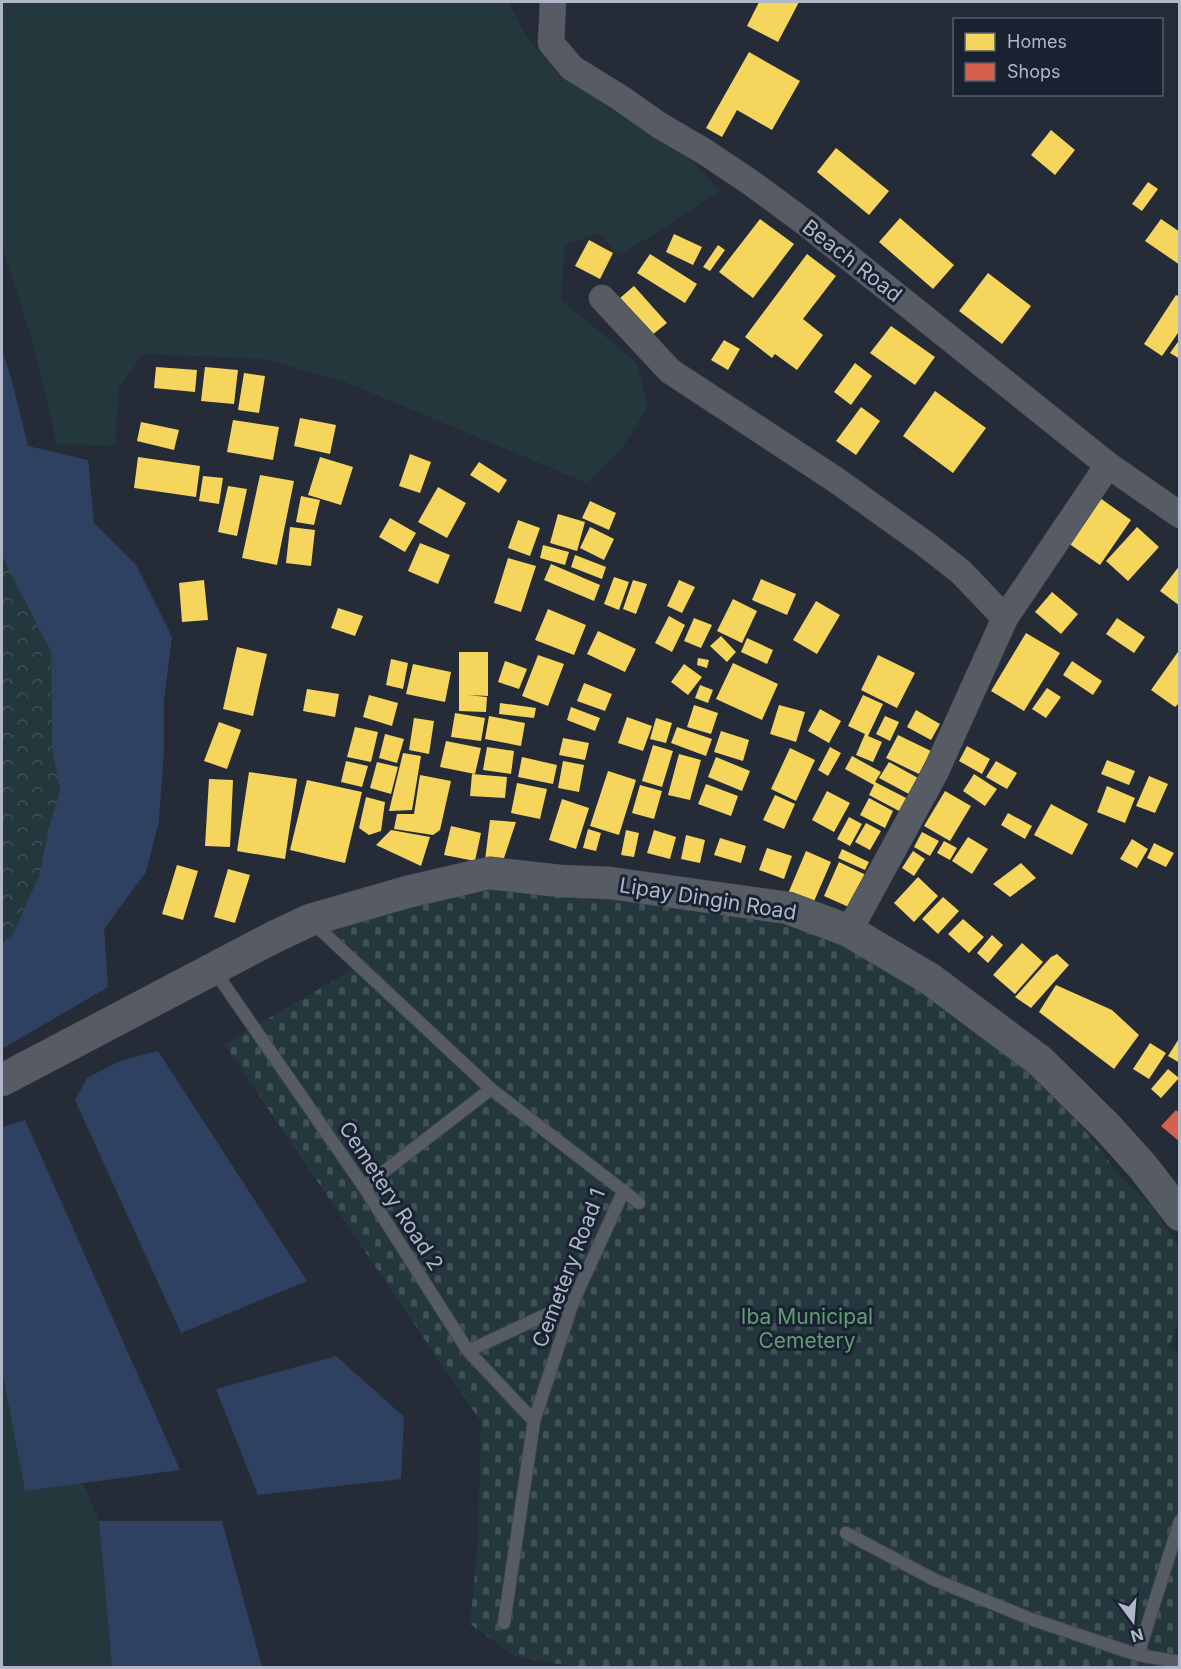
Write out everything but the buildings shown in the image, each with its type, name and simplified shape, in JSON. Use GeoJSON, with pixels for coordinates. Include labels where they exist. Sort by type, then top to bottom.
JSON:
{"type":"FeatureCollection","features":[{"type":"Feature","properties":{"kind":"street","name":"Beach Road"},"geometry":{"type":"LineString","coordinates":[[554,2],[550,42],[572,68],[750,182],[807,224],[1108,465],[1179,515]]}},
{"type":"Feature","properties":{"kind":"street"},"geometry":{"type":"LineString","coordinates":[[602,298],[670,371],[836,480],[924,543],[962,572],[1005,618]]}},
{"type":"Feature","properties":{"kind":"street"},"geometry":{"type":"LineString","coordinates":[[849,931],[936,771],[1005,618],[1108,465]]}},
{"type":"Feature","properties":{"kind":"street","name":"Lipay Dingin Road"},"geometry":{"type":"LineString","coordinates":[[7,1078],[310,920],[407,892],[489,873],[560,881],[610,883],[788,908],[849,931],[930,979],[1040,1061],[1107,1127],[1143,1167],[1179,1215]]}},
{"type":"Feature","properties":{"kind":"lane","name":"Cemetery Road 1"},"geometry":{"type":"LineString","coordinates":[[310,920],[490,1089],[624,1190],[573,1302],[534,1421],[504,1623]]}},
{"type":"Feature","properties":{"kind":"lane","name":"Cemetery Road 2"},"geometry":{"type":"LineString","coordinates":[[214,970],[364,1187],[468,1351],[534,1421]]}},
{"type":"Feature","properties":{"kind":"lane"},"geometry":{"type":"LineString","coordinates":[[364,1187],[490,1089]]}},
{"type":"Feature","properties":{"kind":"lane"},"geometry":{"type":"LineString","coordinates":[[624,1190],[639,1203]]}},
{"type":"Feature","properties":{"kind":"lane"},"geometry":{"type":"LineString","coordinates":[[468,1351],[573,1302]]}},
{"type":"Feature","properties":{"kind":"lane"},"geometry":{"type":"LineString","coordinates":[[1138,1655],[1179,1521]]}},
{"type":"Feature","properties":{"kind":"lane"},"geometry":{"type":"LineString","coordinates":[[846,1533],[935,1580],[1031,1619],[1138,1655],[1179,1662]]}},
{"type":"Feature","properties":{"kind":"green space"},"geometry":{"type":"Polygon","coordinates":[[[2,2],[508,2],[526,36],[545,59],[667,136],[720,190],[655,234],[618,255],[599,233],[565,245],[561,300],[637,363],[648,407],[624,445],[587,483],[343,381],[263,359],[143,354],[119,388],[115,446],[57,444],[33,343],[2,245],[2,2]]]}},
{"type":"Feature","properties":{"kind":"green space"},"geometry":{"type":"Polygon","coordinates":[[[2,556],[51,652],[52,747],[60,790],[49,828],[40,876],[13,934],[2,943],[2,556]]]}},
{"type":"Feature","properties":{"kind":"green space","name":"Iba Municipal Cemetery"},"geometry":{"type":"Polygon","coordinates":[[[496,881],[679,898],[849,937],[1021,1061],[1076,1119],[1121,1177],[1152,1206],[1179,1247],[1179,1316],[1169,1348],[1180,1355],[1179,1667],[581,1668],[514,1656],[470,1624],[478,1544],[481,1422],[224,1044],[361,965],[322,927],[496,881]]]}},
{"type":"Feature","properties":{"kind":"green space"},"geometry":{"type":"Polygon","coordinates":[[[2,1371],[25,1491],[83,1483],[99,1521],[112,1667],[2,1667],[2,1371]]]}},
{"type":"Feature","properties":{"kind":"water"},"geometry":{"type":"Polygon","coordinates":[[[2,349],[28,446],[88,460],[94,523],[136,565],[172,637],[164,700],[164,748],[159,821],[146,872],[104,929],[108,987],[2,1049],[2,943],[13,934],[39,876],[60,790],[52,747],[51,652],[2,556],[2,349]]]}},
{"type":"Feature","properties":{"kind":"water"},"geometry":{"type":"Polygon","coordinates":[[[158,1051],[307,1281],[181,1333],[75,1100],[87,1078],[120,1061],[158,1051]]]}},
{"type":"Feature","properties":{"kind":"water"},"geometry":{"type":"Polygon","coordinates":[[[25,1120],[180,1470],[25,1491],[2,1371],[2,1127],[25,1120]]]}},
{"type":"Feature","properties":{"kind":"water"},"geometry":{"type":"Polygon","coordinates":[[[336,1356],[404,1417],[401,1479],[258,1495],[216,1389],[336,1356]]]}},
{"type":"Feature","properties":{"kind":"water"},"geometry":{"type":"Polygon","coordinates":[[[99,1521],[222,1521],[262,1667],[112,1667],[99,1521]]]}}]}
